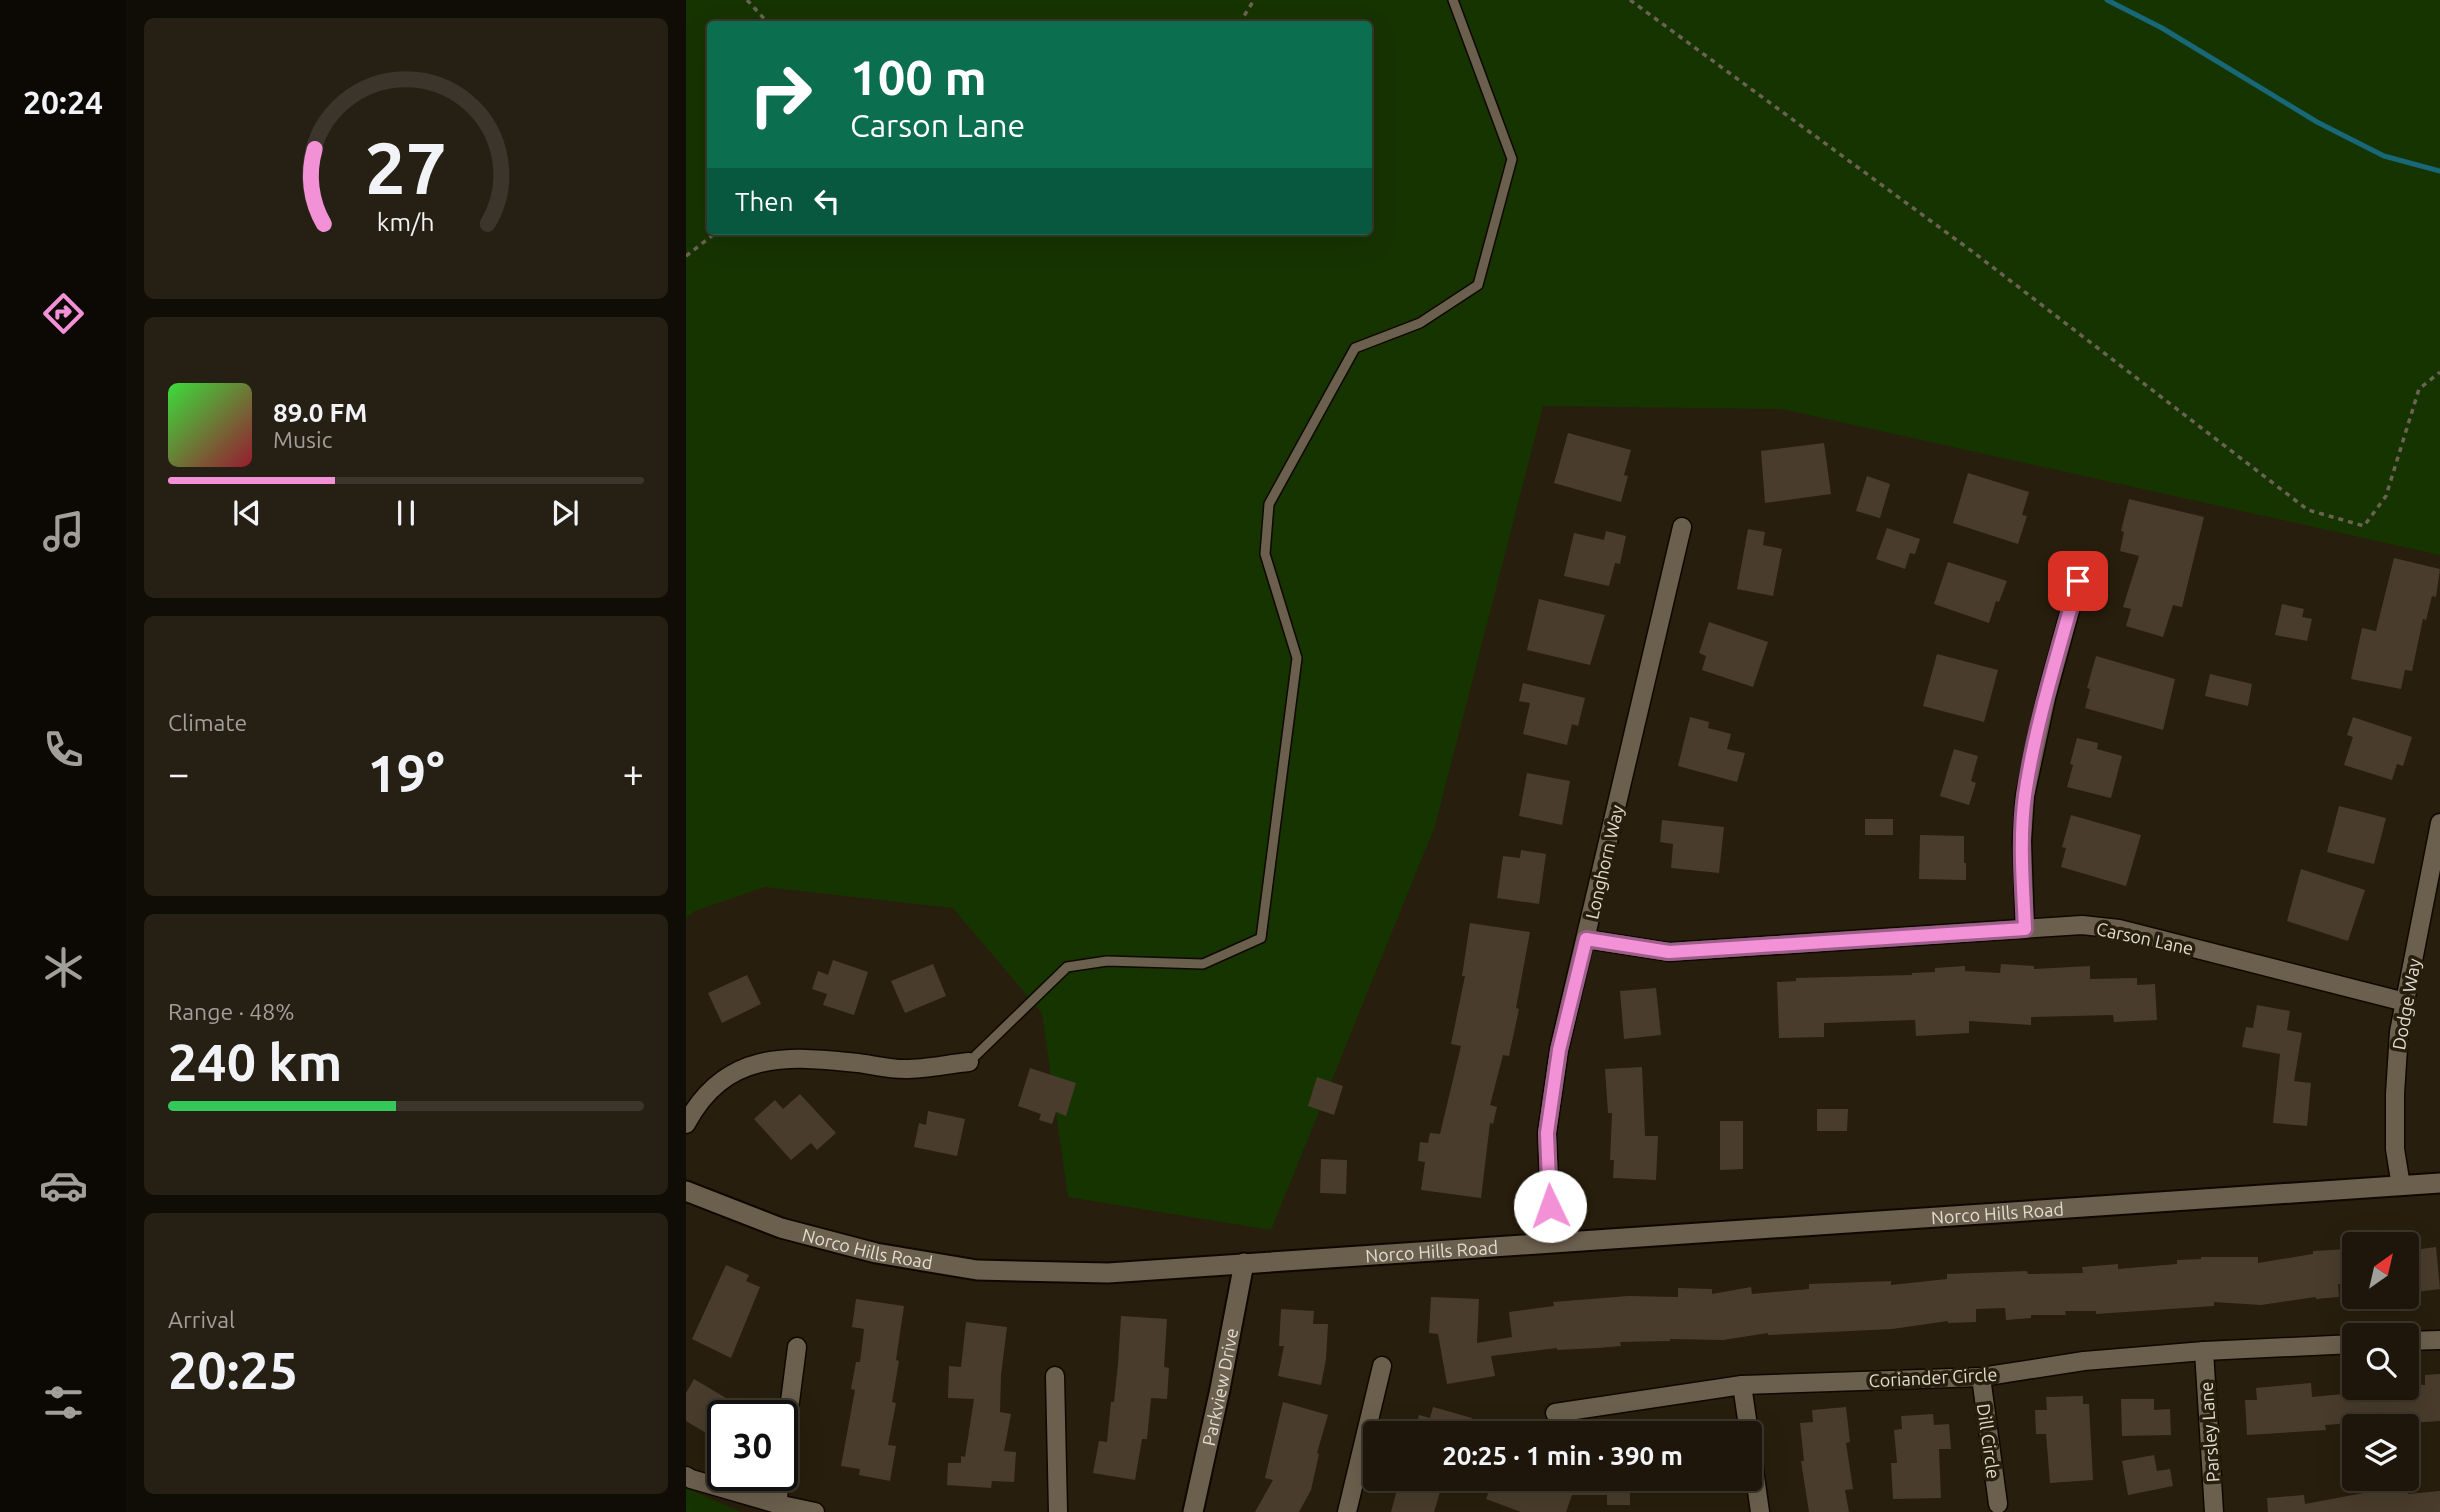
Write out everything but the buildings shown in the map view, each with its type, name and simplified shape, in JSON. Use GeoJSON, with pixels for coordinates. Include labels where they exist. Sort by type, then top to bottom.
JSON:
{"type":"FeatureCollection","features":[{"type":"Feature","properties":{"kind":"street","name":"Longhorn Way"},"geometry":{"type":"LineString","coordinates":[[1556,1241],[1550,1206],[1547,1133],[1559,1050],[1682,527]]}},
{"type":"Feature","properties":{"kind":"street"},"geometry":{"type":"LineString","coordinates":[[2025,929],[2022,841],[2025,796],[2046,698],[2078,581]]}},
{"type":"Feature","properties":{"kind":"street","name":"Dodge Way"},"geometry":{"type":"LineString","coordinates":[[2401,1186],[2395,1149],[2399,1032],[2436,866],[2440,823]]}},
{"type":"Feature","properties":{"kind":"street","name":"Carson Lane"},"geometry":{"type":"LineString","coordinates":[[1586,939],[1669,952],[2082,925],[2119,929],[2405,1002]]}},
{"type":"Feature","properties":{"kind":"street"},"geometry":{"type":"LineString","coordinates":[[686,1124],[705,1095],[730,1075],[757,1063],[788,1058],[905,1069],[969,1062]]}},
{"type":"Feature","properties":{"kind":"street","name":"Norco Hills Road"},"geometry":{"type":"LineString","coordinates":[[686,1191],[781,1228],[876,1253],[976,1270],[1108,1273],[2440,1183]]}},
{"type":"Feature","properties":{"kind":"street","name":"Parkview Drive"},"geometry":{"type":"LineString","coordinates":[[1193,1512],[1244,1263]]}},
{"type":"Feature","properties":{"kind":"street"},"geometry":{"type":"LineString","coordinates":[[2419,1341],[2440,1340]]}},
{"type":"Feature","properties":{"kind":"street","name":"Coriander Circle"},"geometry":{"type":"LineString","coordinates":[[1555,1413],[1742,1385],[1981,1377],[2084,1361],[2204,1351],[2342,1345]]}},
{"type":"Feature","properties":{"kind":"street"},"geometry":{"type":"LineString","coordinates":[[790,1400],[797,1347]]}},
{"type":"Feature","properties":{"kind":"street","name":"Parsley Lane"},"geometry":{"type":"LineString","coordinates":[[2204,1351],[2214,1512]]}},
{"type":"Feature","properties":{"kind":"street"},"geometry":{"type":"LineString","coordinates":[[1347,1512],[1382,1366]]}},
{"type":"Feature","properties":{"kind":"street"},"geometry":{"type":"LineString","coordinates":[[1055,1376],[1058,1512]]}},
{"type":"Feature","properties":{"kind":"street","name":"Dill Circle"},"geometry":{"type":"LineString","coordinates":[[1981,1377],[1998,1504]]}},
{"type":"Feature","properties":{"kind":"street"},"geometry":{"type":"LineString","coordinates":[[1742,1385],[1747,1421]]}},
{"type":"Feature","properties":{"kind":"street"},"geometry":{"type":"LineString","coordinates":[[686,1476],[776,1508],[815,1512]]}},
{"type":"Feature","properties":{"kind":"street"},"geometry":{"type":"LineString","coordinates":[[1757,1491],[1760,1512]]}},
{"type":"Feature","properties":{"kind":"lane"},"geometry":{"type":"LineString","coordinates":[[969,1062],[1067,967],[1107,961],[1203,964],[1261,938],[1297,658],[1265,554],[1269,504],[1355,348],[1420,323],[1478,285],[1512,159],[1453,0]]}},
{"type":"Feature","properties":{"kind":"path"},"geometry":{"type":"LineString","coordinates":[[747,0],[766,21]]}},
{"type":"Feature","properties":{"kind":"path"},"geometry":{"type":"LineString","coordinates":[[1241,21],[1254,0]]}},
{"type":"Feature","properties":{"kind":"path"},"geometry":{"type":"LineString","coordinates":[[1630,0],[1973,252],[2308,510],[2364,526],[2386,496],[2419,389],[2440,372]]}},
{"type":"Feature","properties":{"kind":"path"},"geometry":{"type":"LineString","coordinates":[[686,256],[714,235]]}},
{"type":"Feature","properties":{"kind":"green space"},"geometry":{"type":"Polygon","coordinates":[[[686,0],[2440,0],[2440,555],[1782,409],[1543,406],[1435,826],[1271,1230],[1068,1197],[1042,1013],[953,908],[765,887],[695,911],[686,918],[686,0]]]}},
{"type":"Feature","properties":{"kind":"green space"},"geometry":{"type":"Polygon","coordinates":[[[686,1488],[741,1512],[686,1512],[686,1488]]]}},
{"type":"Feature","properties":{"kind":"waterway"},"geometry":{"type":"LineString","coordinates":[[2107,0],[2162,28],[2317,122],[2384,156],[2440,171]]}},
{"type":"Feature","properties":{"kind":"route"},"geometry":{"type":"LineString","coordinates":[[1550,1206],[1547,1133],[1559,1050],[1586,939],[1669,952],[2025,929],[2022,841],[2025,796],[2046,698],[2078,581]]}}]}
